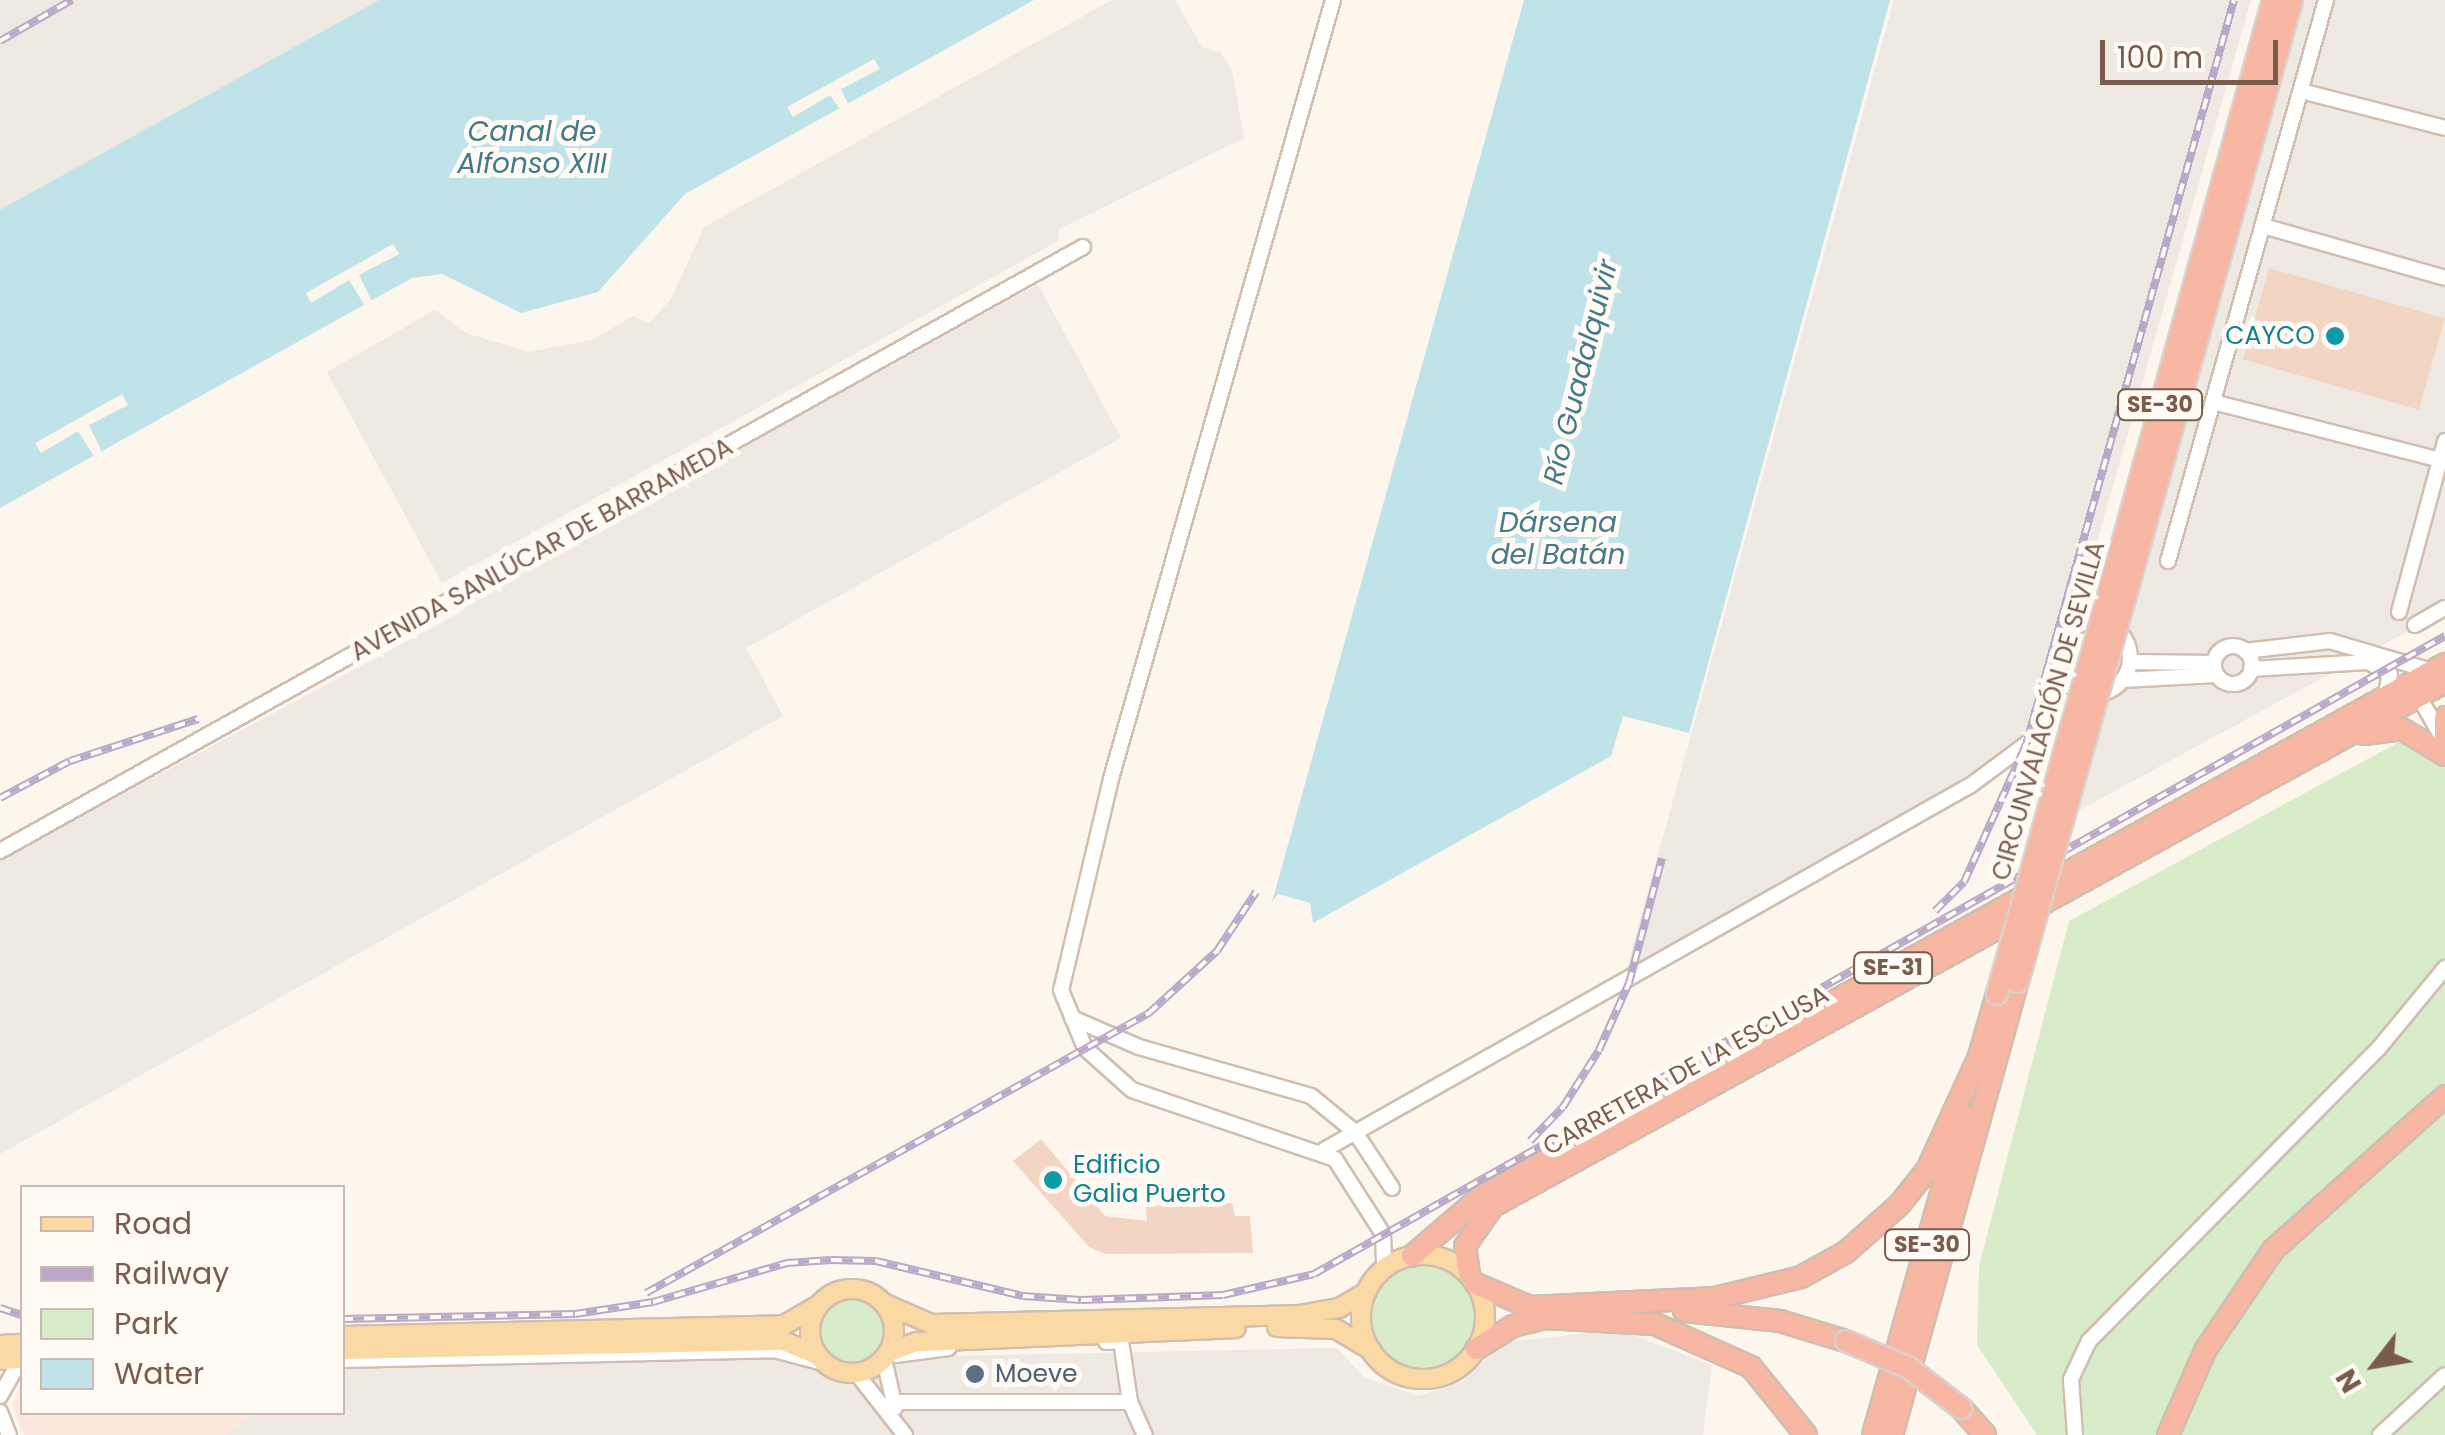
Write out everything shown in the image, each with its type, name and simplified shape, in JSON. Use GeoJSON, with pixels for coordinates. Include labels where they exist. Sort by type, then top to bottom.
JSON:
{"type":"FeatureCollection","features":[{"type":"Feature","properties":{"kind":"highway","name":"CIRCUNVALACIÓN DE SEVILLA"},"geometry":{"type":"LineString","coordinates":[[1874,1435],[2274,0]]}},
{"type":"Feature","properties":{"kind":"highway","name":"CIRCUNVALACIÓN DE SEVILLA"},"geometry":{"type":"LineString","coordinates":[[1892,1435],[2292,0]]}},
{"type":"Feature","properties":{"kind":"highway","name":"SE-31"},"geometry":{"type":"LineString","coordinates":[[2402,695],[2440,672]]}},
{"type":"Feature","properties":{"kind":"highway","name":"CARRETERA DE LA ESCLUSA"},"geometry":{"type":"LineString","coordinates":[[1472,1279],[1465,1246],[1493,1206],[2342,738],[2402,695]]}},
{"type":"Feature","properties":{"kind":"highway","name":"CARRETERA DE LA ESCLUSA"},"geometry":{"type":"LineString","coordinates":[[1412,1256],[1482,1196],[2402,695]]}},
{"type":"Feature","properties":{"kind":"highway"},"geometry":{"type":"LineString","coordinates":[[2445,718],[2445,739]]}},
{"type":"Feature","properties":{"kind":"highway"},"geometry":{"type":"LineString","coordinates":[[2342,738],[2402,730],[2445,754]]}},
{"type":"Feature","properties":{"kind":"highway"},"geometry":{"type":"LineString","coordinates":[[1472,1279],[1530,1307],[1623,1312],[1746,1294],[1846,1252],[1926,1170],[1980,1054]]}},
{"type":"Feature","properties":{"kind":"highway"},"geometry":{"type":"LineString","coordinates":[[2168,1435],[2206,1349],[2273,1250],[2445,1096]]}},
{"type":"Feature","properties":{"kind":"highway"},"geometry":{"type":"LineString","coordinates":[[1476,1349],[1513,1326],[1544,1318],[1669,1311],[1780,1321],[1846,1340],[1908,1368],[1961,1408],[1985,1435]]}},
{"type":"Feature","properties":{"kind":"highway"},"geometry":{"type":"LineString","coordinates":[[1623,1312],[1679,1330],[1751,1367],[1806,1435]]}},
{"type":"Feature","properties":{"kind":"main road"},"geometry":{"type":"LineString","coordinates":[[345,1336],[784,1325],[848,1289],[931,1324],[1300,1314],[1339,1308],[1367,1292],[1384,1269],[1412,1256],[1441,1258],[1472,1279],[1485,1312],[1476,1349],[1448,1373],[1424,1378],[1389,1368],[1372,1350],[1336,1330],[1227,1328],[918,1342],[857,1374],[783,1342],[345,1350]]}},
{"type":"Feature","properties":{"kind":"main road"},"geometry":{"type":"LineString","coordinates":[[1367,1292],[1362,1316],[1372,1350]]}},
{"type":"Feature","properties":{"kind":"main road"},"geometry":{"type":"LineString","coordinates":[[884,1303],[894,1323],[886,1356]]}},
{"type":"Feature","properties":{"kind":"main road"},"geometry":{"type":"LineString","coordinates":[[817,1306],[809,1330],[820,1359]]}},
{"type":"Feature","properties":{"kind":"main road"},"geometry":{"type":"LineString","coordinates":[[0,1360],[14,1348]]}},
{"type":"Feature","properties":{"kind":"street"},"geometry":{"type":"LineString","coordinates":[[1333,0],[1064,954],[1060,990],[1085,1048],[1132,1090],[1324,1150],[1346,1170],[1383,1234],[1384,1269]]}},
{"type":"Feature","properties":{"kind":"street"},"geometry":{"type":"LineString","coordinates":[[2168,561],[2326,0]]}},
{"type":"Feature","properties":{"kind":"street"},"geometry":{"type":"LineString","coordinates":[[2301,91],[2445,128]]}},
{"type":"Feature","properties":{"kind":"street"},"geometry":{"type":"LineString","coordinates":[[2263,226],[2445,278]]}},
{"type":"Feature","properties":{"kind":"street","name":"AVENIDA SANLÚCAR DE BARRAMEDA"},"geometry":{"type":"LineString","coordinates":[[0,851],[1083,248]]}},
{"type":"Feature","properties":{"kind":"street"},"geometry":{"type":"LineString","coordinates":[[2213,402],[2440,460]]}},
{"type":"Feature","properties":{"kind":"street"},"geometry":{"type":"LineString","coordinates":[[2399,612],[2445,440]]}},
{"type":"Feature","properties":{"kind":"street"},"geometry":{"type":"LineString","coordinates":[[2415,625],[2445,608]]}},
{"type":"Feature","properties":{"kind":"street"},"geometry":{"type":"LineString","coordinates":[[1324,1150],[1971,785],[2045,730],[2061,674],[2061,642],[2089,622],[2114,628],[2130,662],[2123,680]]}},
{"type":"Feature","properties":{"kind":"street"},"geometry":{"type":"LineString","coordinates":[[2215,669],[2224,648],[2245,651],[2330,641],[2397,663],[2440,672]]}},
{"type":"Feature","properties":{"kind":"street"},"geometry":{"type":"LineString","coordinates":[[2245,651],[2251,669]]}},
{"type":"Feature","properties":{"kind":"street"},"geometry":{"type":"LineString","coordinates":[[2130,662],[2215,669],[2238,683],[2251,669],[2368,662],[2390,674],[2402,695],[2445,739]]}},
{"type":"Feature","properties":{"kind":"street"},"geometry":{"type":"LineString","coordinates":[[2397,663],[2402,695]]}},
{"type":"Feature","properties":{"kind":"street"},"geometry":{"type":"LineString","coordinates":[[2061,674],[2096,694],[2123,680],[2215,669]]}},
{"type":"Feature","properties":{"kind":"street"},"geometry":{"type":"LineString","coordinates":[[2075,1435],[2071,1379],[2089,1341],[2380,1048],[2445,968]]}},
{"type":"Feature","properties":{"kind":"street"},"geometry":{"type":"LineString","coordinates":[[1072,1018],[1139,1047],[1311,1096],[1355,1132],[1392,1188]]}},
{"type":"Feature","properties":{"kind":"street"},"geometry":{"type":"LineString","coordinates":[[897,1419],[886,1356],[1121,1341],[1227,1328]]}},
{"type":"Feature","properties":{"kind":"street"},"geometry":{"type":"LineString","coordinates":[[1121,1341],[1130,1402],[1145,1435]]}},
{"type":"Feature","properties":{"kind":"street"},"geometry":{"type":"LineString","coordinates":[[0,1396],[14,1348]]}},
{"type":"Feature","properties":{"kind":"street"},"geometry":{"type":"LineString","coordinates":[[345,1360],[774,1350],[820,1359]]}},
{"type":"Feature","properties":{"kind":"street"},"geometry":{"type":"LineString","coordinates":[[857,1374],[897,1419],[906,1435]]}},
{"type":"Feature","properties":{"kind":"street"},"geometry":{"type":"LineString","coordinates":[[2380,1435],[2445,1375]]}},
{"type":"Feature","properties":{"kind":"street"},"geometry":{"type":"LineString","coordinates":[[893,1402],[1130,1402]]}},
{"type":"Feature","properties":{"kind":"street"},"geometry":{"type":"LineString","coordinates":[[0,1412],[9,1435]]}},
{"type":"Feature","properties":{"kind":"shaded area"},"geometry":{"type":"Polygon","coordinates":[[[0,0],[379,0],[0,211],[0,0]]]}},
{"type":"Feature","properties":{"kind":"shaded area"},"geometry":{"type":"Polygon","coordinates":[[[1112,0],[1175,0],[1202,47],[1221,53],[1232,71],[1244,138],[1059,229],[1058,241],[442,583],[327,372],[435,310],[466,333],[529,352],[592,340],[633,316],[649,323],[671,299],[704,227],[1112,0]]]}},
{"type":"Feature","properties":{"kind":"shaded area"},"geometry":{"type":"Polygon","coordinates":[[[1894,0],[2251,0],[2045,725],[1972,779],[1625,974],[1894,0]]]}},
{"type":"Feature","properties":{"kind":"shaded area"},"geometry":{"type":"Polygon","coordinates":[[[2304,0],[2445,0],[2445,611],[2078,811],[2304,0]]]}},
{"type":"Feature","properties":{"kind":"shaded area"},"geometry":{"type":"Polygon","coordinates":[[[1038,284],[1121,438],[746,648],[783,716],[0,1154],[0,860],[465,610],[462,603],[1038,284]]]}},
{"type":"Feature","properties":{"kind":"shaded area"},"geometry":{"type":"Polygon","coordinates":[[[1619,1330],[1712,1365],[1703,1435],[225,1435],[252,1415],[345,1415],[345,1368],[1337,1348],[1364,1377],[1418,1396],[1461,1383],[1505,1342],[1619,1330]]]}},
{"type":"Feature","properties":{"kind":"shaded area"},"geometry":{"type":"Polygon","coordinates":[[[20,1386],[20,1415],[252,1415],[225,1435],[24,1435],[12,1405],[20,1386]]]}},
{"type":"Feature","properties":{"kind":"green space"},"geometry":{"type":"Polygon","coordinates":[[[2445,717],[2445,1435],[2037,1435],[1977,1345],[1979,1266],[2069,921],[2445,717]]]}},
{"type":"Feature","properties":{"kind":"green space"},"geometry":{"type":"Polygon","coordinates":[[[1424,1265],[1444,1269],[1462,1280],[1473,1298],[1477,1318],[1473,1338],[1462,1356],[1444,1367],[1424,1371],[1404,1367],[1386,1356],[1375,1338],[1371,1318],[1375,1298],[1386,1280],[1404,1269],[1424,1265]]]}},
{"type":"Feature","properties":{"kind":"green space"},"geometry":{"type":"Polygon","coordinates":[[[851,1297],[875,1307],[885,1331],[875,1355],[851,1365],[827,1355],[817,1331],[827,1307],[851,1297]]]}},
{"type":"Feature","properties":{"kind":"water","name":"Canal de Alfonso XIII"},"geometry":{"type":"Polygon","coordinates":[[[379,0],[1034,0],[685,194],[598,292],[521,313],[442,274],[412,278],[0,508],[0,210],[379,0]]]}},
{"type":"Feature","properties":{"kind":"water","name":"Dársena del Batán"},"geometry":{"type":"Polygon","coordinates":[[[1524,0],[1890,0],[1689,733],[1623,716],[1611,756],[1313,923],[1310,903],[1278,894],[1272,902],[1524,0]]]}},
{"type":"Feature","properties":{"kind":"pier"},"geometry":{"type":"Polygon","coordinates":[[[874,59],[880,69],[841,89],[851,110],[843,114],[830,95],[793,117],[787,107],[874,59]]]}},
{"type":"Feature","properties":{"kind":"pier"},"geometry":{"type":"Polygon","coordinates":[[[393,244],[399,254],[359,275],[372,301],[365,306],[349,280],[311,303],[306,293],[393,244]]]}},
{"type":"Feature","properties":{"kind":"pier"},"geometry":{"type":"Polygon","coordinates":[[[122,394],[128,405],[89,425],[102,452],[94,456],[78,431],[41,453],[35,443],[122,394]]]}},
{"type":"Feature","properties":{"kind":"building","name":"CAYCO"},"geometry":{"type":"Polygon","coordinates":[[[2269,268],[2445,318],[2419,410],[2243,359],[2269,268]]]}},
{"type":"Feature","properties":{"kind":"building","name":"Edificio Galia Puerto"},"geometry":{"type":"Polygon","coordinates":[[[1041,1139],[1105,1216],[1147,1221],[1146,1206],[1232,1203],[1235,1216],[1250,1216],[1253,1253],[1106,1254],[1089,1247],[1013,1161],[1041,1139]]]}},
{"type":"Feature","properties":{"kind":"railway"},"geometry":{"type":"LineString","coordinates":[[0,41],[72,0]]}},
{"type":"Feature","properties":{"kind":"railway"},"geometry":{"type":"LineString","coordinates":[[1935,911],[1964,882],[2026,745],[2234,0]]}},
{"type":"Feature","properties":{"kind":"railway"},"geometry":{"type":"LineString","coordinates":[[345,1319],[575,1314],[653,1302],[787,1263],[831,1260],[876,1261],[1023,1296],[1081,1300],[1223,1295],[1314,1274],[2445,636]]}},
{"type":"Feature","properties":{"kind":"railway"},"geometry":{"type":"LineString","coordinates":[[0,798],[70,761],[198,719]]}},
{"type":"Feature","properties":{"kind":"railway"},"geometry":{"type":"LineString","coordinates":[[1530,1141],[1563,1107],[1599,1050],[1629,983],[1662,858]]}},
{"type":"Feature","properties":{"kind":"railway"},"geometry":{"type":"LineString","coordinates":[[646,1293],[1149,1013],[1217,951],[1256,892]]}},
{"type":"Feature","properties":{"kind":"railway"},"geometry":{"type":"LineString","coordinates":[[0,1308],[20,1314]]}},
{"type":"Feature","properties":{"kind":"place","name":"CAYCO"},"geometry":{"type":"Point","coordinates":[2335,336]}},
{"type":"Feature","properties":{"kind":"place","name":"Edificio Galia Puerto"},"geometry":{"type":"Point","coordinates":[1053,1180]}},
{"type":"Feature","properties":{"kind":"place","name":"Moeve"},"geometry":{"type":"Point","coordinates":[975,1374]}},
{"type":"Feature","properties":{"kind":"water label","name":"Río Guadalquivir"},"geometry":{"type":"Point","coordinates":[1581,372]}}]}
